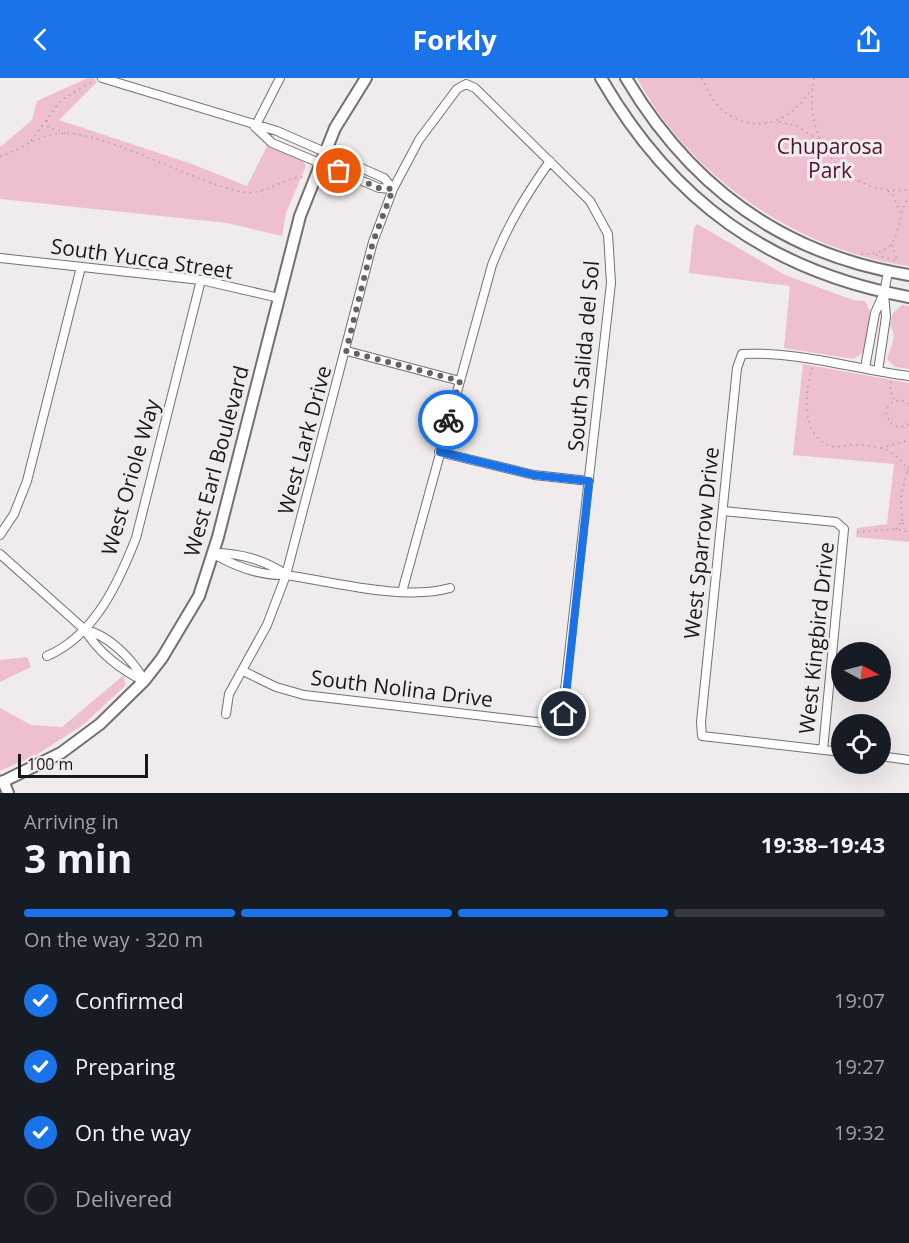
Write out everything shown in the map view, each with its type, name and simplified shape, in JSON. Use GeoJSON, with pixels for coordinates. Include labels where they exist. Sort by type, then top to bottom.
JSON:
{"type":"FeatureCollection","features":[{"type":"Feature","properties":{"kind":"street"},"geometry":{"type":"LineString","coordinates":[[255,127],[280,78]]}},
{"type":"Feature","properties":{"kind":"street","name":"West Earl Boulevard"},"geometry":{"type":"LineString","coordinates":[[2,782],[61,753],[100,724],[144,681],[162,658],[199,596],[300,216],[324,152],[352,97],[366,78]]}},
{"type":"Feature","properties":{"kind":"street"},"geometry":{"type":"LineString","coordinates":[[602,78],[644,144],[688,192],[719,217],[786,259],[820,273],[909,297]]}},
{"type":"Feature","properties":{"kind":"street"},"geometry":{"type":"LineString","coordinates":[[626,78],[656,126],[677,150],[704,178],[745,211],[798,242],[888,272],[909,275]]}},
{"type":"Feature","properties":{"kind":"street"},"geometry":{"type":"LineString","coordinates":[[98,79],[255,127],[277,131],[384,178],[393,189]]}},
{"type":"Feature","properties":{"kind":"street","name":"South Salida del Sol"},"geometry":{"type":"LineString","coordinates":[[466,84],[475,88],[590,201],[608,234],[611,283],[561,725]]}},
{"type":"Feature","properties":{"kind":"street","name":"West Lark Drive"},"geometry":{"type":"LineString","coordinates":[[226,714],[228,694],[267,625],[286,575],[373,242],[393,189],[419,140],[457,89],[466,84]]}},
{"type":"Feature","properties":{"kind":"street"},"geometry":{"type":"LineString","coordinates":[[255,127],[272,143],[379,188],[393,189]]}},
{"type":"Feature","properties":{"kind":"street"},"geometry":{"type":"LineString","coordinates":[[402,592],[492,265],[505,231],[520,202],[550,161]]}},
{"type":"Feature","properties":{"kind":"street","name":"South Yucca Street"},"geometry":{"type":"LineString","coordinates":[[0,258],[201,280],[279,298]]}},
{"type":"Feature","properties":{"kind":"street"},"geometry":{"type":"LineString","coordinates":[[0,535],[14,514],[27,482],[81,267]]}},
{"type":"Feature","properties":{"kind":"street"},"geometry":{"type":"LineString","coordinates":[[865,368],[875,314],[884,292],[888,272]]}},
{"type":"Feature","properties":{"kind":"street","name":"West Oriole Way"},"geometry":{"type":"LineString","coordinates":[[47,656],[66,648],[85,630],[114,586],[136,538],[201,280]]}},
{"type":"Feature","properties":{"kind":"street"},"geometry":{"type":"LineString","coordinates":[[878,371],[886,316],[884,292]]}},
{"type":"Feature","properties":{"kind":"street"},"geometry":{"type":"LineString","coordinates":[[871,336],[883,339]]}},
{"type":"Feature","properties":{"kind":"street"},"geometry":{"type":"LineString","coordinates":[[346,351],[460,381]]}},
{"type":"Feature","properties":{"kind":"street","name":"West Sparrow Drive"},"geometry":{"type":"LineString","coordinates":[[815,358],[766,353],[742,354],[737,368],[702,736],[823,750]]}},
{"type":"Feature","properties":{"kind":"street"},"geometry":{"type":"LineString","coordinates":[[815,358],[909,376]]}},
{"type":"Feature","properties":{"kind":"street"},"geometry":{"type":"LineString","coordinates":[[440,452],[534,475],[589,481]]}},
{"type":"Feature","properties":{"kind":"street","name":"West Kingbird Drive"},"geometry":{"type":"LineString","coordinates":[[723,511],[836,522],[844,529],[823,750]]}},
{"type":"Feature","properties":{"kind":"street"},"geometry":{"type":"LineString","coordinates":[[212,553],[233,553],[274,566],[286,575],[402,592],[430,594],[450,588]]}},
{"type":"Feature","properties":{"kind":"street"},"geometry":{"type":"LineString","coordinates":[[0,554],[85,630],[98,632],[135,665],[144,681]]}},
{"type":"Feature","properties":{"kind":"street","name":"South Nolina Drive"},"geometry":{"type":"LineString","coordinates":[[243,671],[276,687],[304,695],[561,725]]}},
{"type":"Feature","properties":{"kind":"street"},"geometry":{"type":"LineString","coordinates":[[823,750],[831,751]]}},
{"type":"Feature","properties":{"kind":"street"},"geometry":{"type":"LineString","coordinates":[[891,758],[909,760]]}},
{"type":"Feature","properties":{"kind":"street"},"geometry":{"type":"LineString","coordinates":[[2,782],[8,793]]}},
{"type":"Feature","properties":{"kind":"path"},"geometry":{"type":"LineString","coordinates":[[702,78],[714,100],[739,119],[758,124],[778,122],[795,125],[820,141]]}},
{"type":"Feature","properties":{"kind":"path"},"geometry":{"type":"LineString","coordinates":[[814,78],[813,119],[820,141],[832,160],[847,175],[860,183],[888,190],[909,190]]}},
{"type":"Feature","properties":{"kind":"path"},"geometry":{"type":"LineString","coordinates":[[30,143],[61,100],[98,79]]}},
{"type":"Feature","properties":{"kind":"path"},"geometry":{"type":"LineString","coordinates":[[778,122],[793,112],[812,88]]}},
{"type":"Feature","properties":{"kind":"path"},"geometry":{"type":"LineString","coordinates":[[46,119],[48,127],[106,142],[181,174],[246,193],[261,192],[293,177],[314,177]]}},
{"type":"Feature","properties":{"kind":"path"},"geometry":{"type":"LineString","coordinates":[[0,156],[45,136],[66,133]]}},
{"type":"Feature","properties":{"kind":"path"},"geometry":{"type":"LineString","coordinates":[[888,190],[894,195],[900,213]]}},
{"type":"Feature","properties":{"kind":"path"},"geometry":{"type":"LineString","coordinates":[[860,254],[876,255],[898,261],[892,244],[900,213],[909,196]]}},
{"type":"Feature","properties":{"kind":"path"},"geometry":{"type":"LineString","coordinates":[[876,255],[892,244]]}},
{"type":"Feature","properties":{"kind":"path"},"geometry":{"type":"LineString","coordinates":[[815,358],[810,376],[807,412],[812,428],[820,440],[832,447],[861,445],[881,448],[893,453],[904,464],[908,472]]}},
{"type":"Feature","properties":{"kind":"path"},"geometry":{"type":"LineString","coordinates":[[891,374],[890,391],[894,401]]}},
{"type":"Feature","properties":{"kind":"path"},"geometry":{"type":"LineString","coordinates":[[909,404],[899,399],[894,401],[886,411],[889,423],[901,428],[909,424]]}},
{"type":"Feature","properties":{"kind":"path"},"geometry":{"type":"LineString","coordinates":[[881,448],[909,440]]}},
{"type":"Feature","properties":{"kind":"path"},"geometry":{"type":"LineString","coordinates":[[893,453],[894,446]]}},
{"type":"Feature","properties":{"kind":"path"},"geometry":{"type":"LineString","coordinates":[[904,464],[909,464],[901,495],[902,521],[906,530]]}},
{"type":"Feature","properties":{"kind":"path"},"geometry":{"type":"LineString","coordinates":[[896,529],[902,521]]}},
{"type":"Feature","properties":{"kind":"path"},"geometry":{"type":"LineString","coordinates":[[857,532],[896,529],[909,532]]}},
{"type":"Feature","properties":{"kind":"green space"},"geometry":{"type":"Polygon","coordinates":[[[88,78],[94,78],[97,82],[59,120],[192,164],[247,186],[268,144],[303,160],[306,166],[286,213],[282,236],[227,223],[0,199],[0,147],[32,120],[37,101],[88,78]]]}},
{"type":"Feature","properties":{"kind":"green space","name":"Chuparosa Park"},"geometry":{"type":"Polygon","coordinates":[[[637,78],[909,78],[909,266],[868,258],[827,244],[788,226],[751,203],[717,177],[686,147],[659,114],[637,78]]]}},
{"type":"Feature","properties":{"kind":"green space"},"geometry":{"type":"Polygon","coordinates":[[[697,224],[785,275],[853,300],[865,301],[871,313],[864,352],[853,359],[784,348],[790,286],[689,273],[694,228],[697,224]]]}},
{"type":"Feature","properties":{"kind":"green space"},"geometry":{"type":"Polygon","coordinates":[[[902,305],[909,306],[909,369],[895,367],[887,359],[894,338],[890,325],[893,313],[902,305]]]}},
{"type":"Feature","properties":{"kind":"green space"},"geometry":{"type":"Polygon","coordinates":[[[803,364],[909,383],[909,542],[856,537],[857,528],[887,524],[894,464],[793,455],[803,364]]]}},
{"type":"Feature","properties":{"kind":"green space"},"geometry":{"type":"Polygon","coordinates":[[[27,657],[31,667],[0,682],[0,660],[27,657]]]}},
{"type":"Feature","properties":{"kind":"green space"},"geometry":{"type":"Polygon","coordinates":[[[124,675],[125,686],[83,725],[36,755],[0,771],[0,708],[31,725],[62,727],[124,675]]]}},
{"type":"Feature","properties":{"kind":"way so far"},"geometry":{"type":"LineString","coordinates":[[339,171],[379,188],[393,189],[373,242],[346,351],[460,381],[448,420]]}},
{"type":"Feature","properties":{"kind":"route"},"geometry":{"type":"LineString","coordinates":[[448,420],[440,452],[534,475],[589,481],[564,714]]}}]}
